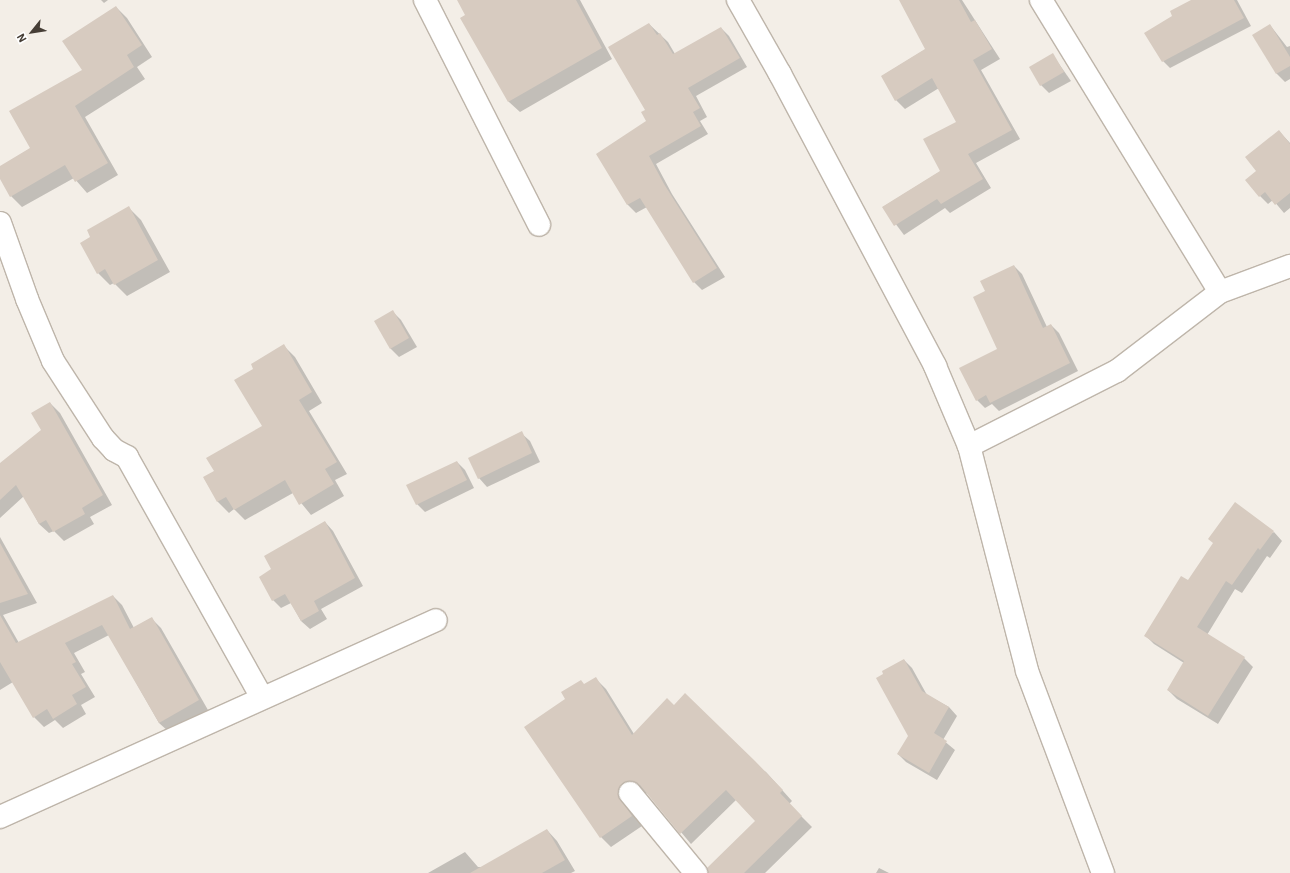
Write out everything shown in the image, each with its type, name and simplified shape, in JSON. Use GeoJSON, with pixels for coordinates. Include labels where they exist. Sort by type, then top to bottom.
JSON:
{"type":"FeatureCollection","features":[{"type":"Feature","properties":{"kind":"street"},"geometry":{"type":"LineString","coordinates":[[425,0],[539,225]]}},
{"type":"Feature","properties":{"kind":"street"},"geometry":{"type":"LineString","coordinates":[[738,0],[780,74],[935,366],[969,446],[1027,671],[1104,873]]}},
{"type":"Feature","properties":{"kind":"street"},"geometry":{"type":"LineString","coordinates":[[1041,0],[1220,292]]}},
{"type":"Feature","properties":{"kind":"street"},"geometry":{"type":"LineString","coordinates":[[0,223],[27,299],[53,361],[102,438],[114,450],[127,457],[262,698]]}},
{"type":"Feature","properties":{"kind":"street"},"geometry":{"type":"LineString","coordinates":[[969,446],[1117,371],[1220,292],[1290,266]]}},
{"type":"Feature","properties":{"kind":"street"},"geometry":{"type":"LineString","coordinates":[[0,817],[436,620]]}},
{"type":"Feature","properties":{"kind":"street"},"geometry":{"type":"LineString","coordinates":[[630,793],[696,873]]}},
{"type":"Feature","properties":{"kind":"building"},"geometry":{"type":"Polygon","coordinates":[[[457,0],[576,0],[602,48],[508,102],[460,18],[465,15],[457,0]]]}},
{"type":"Feature","properties":{"kind":"building"},"geometry":{"type":"Polygon","coordinates":[[[899,0],[959,0],[971,22],[975,20],[992,49],[973,60],[1012,130],[968,154],[983,179],[941,204],[937,199],[894,226],[882,207],[940,171],[923,139],[956,122],[932,78],[895,101],[881,76],[925,49],[899,0]]]}},
{"type":"Feature","properties":{"kind":"building"},"geometry":{"type":"Polygon","coordinates":[[[1191,0],[1234,0],[1244,18],[1162,62],[1144,33],[1172,16],[1170,11],[1191,0]]]}},
{"type":"Feature","properties":{"kind":"building"},"geometry":{"type":"Polygon","coordinates":[[[116,6],[142,45],[127,55],[134,67],[75,106],[108,163],[75,182],[65,165],[10,197],[0,179],[0,166],[30,148],[9,111],[82,70],[62,41],[116,6]]]}},
{"type":"Feature","properties":{"kind":"building"},"geometry":{"type":"Polygon","coordinates":[[[649,23],[657,35],[660,33],[673,54],[721,27],[740,58],[688,88],[700,108],[693,112],[701,126],[649,156],[664,184],[717,268],[693,283],[640,198],[627,205],[596,154],[646,121],[641,112],[645,110],[608,47],[649,23]]]}},
{"type":"Feature","properties":{"kind":"building"},"geometry":{"type":"Polygon","coordinates":[[[1270,24],[1290,57],[1290,66],[1276,74],[1252,35],[1270,24]]]}},
{"type":"Feature","properties":{"kind":"building"},"geometry":{"type":"Polygon","coordinates":[[[1053,53],[1064,72],[1040,86],[1029,67],[1053,53]]]}},
{"type":"Feature","properties":{"kind":"building"},"geometry":{"type":"Polygon","coordinates":[[[1279,130],[1290,144],[1290,193],[1275,205],[1265,192],[1259,197],[1245,180],[1256,171],[1245,157],[1279,130]]]}},
{"type":"Feature","properties":{"kind":"building"},"geometry":{"type":"Polygon","coordinates":[[[129,206],[158,260],[114,285],[105,269],[97,274],[80,243],[90,237],[87,230],[129,206]]]}},
{"type":"Feature","properties":{"kind":"building"},"geometry":{"type":"Polygon","coordinates":[[[1014,265],[1043,328],[1051,324],[1070,363],[990,403],[986,395],[976,401],[959,368],[997,349],[973,297],[985,291],[980,281],[1014,265]]]}},
{"type":"Feature","properties":{"kind":"building"},"geometry":{"type":"Polygon","coordinates":[[[393,310],[409,338],[390,349],[374,321],[393,310]]]}},
{"type":"Feature","properties":{"kind":"building"},"geometry":{"type":"Polygon","coordinates":[[[284,344],[312,392],[299,400],[337,462],[325,469],[334,484],[299,505],[285,480],[234,510],[226,497],[217,502],[203,477],[214,471],[206,458],[262,426],[234,380],[253,369],[251,364],[284,344]]]}},
{"type":"Feature","properties":{"kind":"building"},"geometry":{"type":"Polygon","coordinates":[[[50,402],[103,495],[82,508],[85,514],[53,532],[46,520],[39,524],[16,485],[0,500],[0,463],[41,430],[31,413],[50,402]]]}},
{"type":"Feature","properties":{"kind":"building"},"geometry":{"type":"Polygon","coordinates":[[[522,431],[532,453],[478,479],[468,458],[522,431]]]}},
{"type":"Feature","properties":{"kind":"building"},"geometry":{"type":"Polygon","coordinates":[[[457,461],[467,480],[416,505],[406,485],[457,461]]]}},
{"type":"Feature","properties":{"kind":"building"},"geometry":{"type":"Polygon","coordinates":[[[1235,502],[1274,531],[1260,550],[1258,548],[1232,585],[1226,581],[1197,627],[1245,657],[1208,716],[1167,690],[1184,661],[1144,636],[1181,576],[1188,580],[1213,543],[1208,539],[1235,502]]]}},
{"type":"Feature","properties":{"kind":"building"},"geometry":{"type":"Polygon","coordinates":[[[325,521],[355,578],[314,601],[319,611],[301,621],[285,594],[272,601],[259,577],[271,569],[264,556],[325,521]]]}},
{"type":"Feature","properties":{"kind":"building"},"geometry":{"type":"Polygon","coordinates":[[[0,543],[28,594],[0,603],[0,543]]]}},
{"type":"Feature","properties":{"kind":"building"},"geometry":{"type":"Polygon","coordinates":[[[113,595],[130,629],[152,617],[199,700],[159,723],[102,625],[65,643],[76,662],[72,664],[86,687],[72,695],[77,704],[53,719],[47,709],[33,718],[0,662],[0,615],[16,643],[113,595]]]}},
{"type":"Feature","properties":{"kind":"building"},"geometry":{"type":"Polygon","coordinates":[[[904,659],[922,691],[949,707],[934,733],[947,741],[929,773],[897,754],[908,736],[876,678],[883,674],[882,671],[904,659]]]}},
{"type":"Feature","properties":{"kind":"building"},"geometry":{"type":"Polygon","coordinates":[[[596,677],[632,735],[667,698],[674,705],[685,693],[783,790],[780,793],[802,816],[744,873],[708,873],[707,868],[755,821],[726,790],[680,834],[640,785],[628,781],[622,784],[618,795],[632,816],[600,838],[524,727],[565,699],[561,692],[581,680],[584,684],[596,677]]]}},
{"type":"Feature","properties":{"kind":"building"},"geometry":{"type":"Polygon","coordinates":[[[547,829],[565,860],[542,873],[470,873],[547,829]]]}}]}
